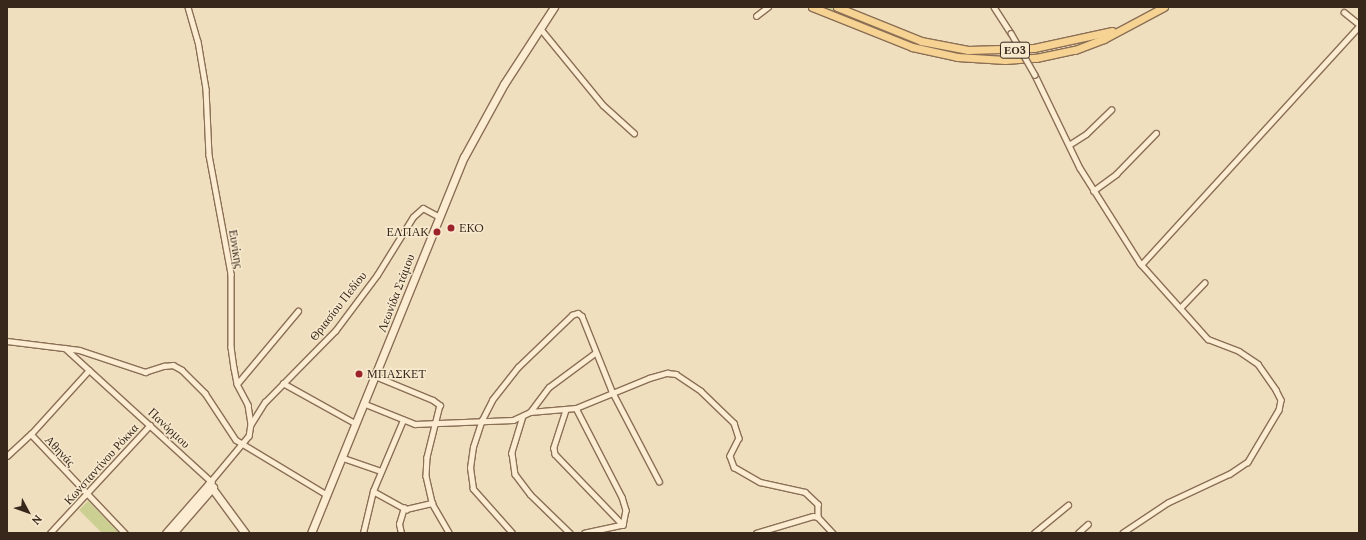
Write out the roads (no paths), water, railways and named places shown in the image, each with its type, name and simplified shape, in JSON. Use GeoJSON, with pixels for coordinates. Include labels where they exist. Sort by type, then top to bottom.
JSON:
{"type":"FeatureCollection","features":[{"type":"Feature","properties":{"kind":"main road","name":"Λεωνίδα Στάμου"},"geometry":{"type":"LineString","coordinates":[[311,533],[343,458],[355,423],[438,216],[482,122],[554,7]]}},
{"type":"Feature","properties":{"kind":"main road","name":"ΕΟ3"},"geometry":{"type":"LineString","coordinates":[[812,7],[901,44],[946,55],[985,59],[1021,59],[1062,53],[1104,39],[1164,7]]}},
{"type":"Feature","properties":{"kind":"main road","name":"ΕΟ3"},"geometry":{"type":"LineString","coordinates":[[837,7],[920,41],[968,50],[1034,48],[1129,26]]}},
{"type":"Feature","properties":{"kind":"main road"},"geometry":{"type":"LineString","coordinates":[[166,533],[211,484]]}},
{"type":"Feature","properties":{"kind":"main road"},"geometry":{"type":"LineString","coordinates":[[173,533],[211,484]]}},
{"type":"Feature","properties":{"kind":"main road","name":"Πανόρμου"},"geometry":{"type":"LineString","coordinates":[[211,484],[245,533]]}},
{"type":"Feature","properties":{"kind":"street","name":"Ευνίκης"},"geometry":{"type":"LineString","coordinates":[[188,7],[198,41],[206,89],[209,155],[231,274],[231,347],[237,384],[248,405],[251,424]]}},
{"type":"Feature","properties":{"kind":"street"},"geometry":{"type":"LineString","coordinates":[[760,7],[756,16],[768,7]]}},
{"type":"Feature","properties":{"kind":"street"},"geometry":{"type":"LineString","coordinates":[[994,7],[1035,75],[1093,191],[1141,265],[1208,340],[1239,351],[1258,364],[1276,390],[1281,406],[1254,453],[1239,469],[1168,503],[1123,533]]}},
{"type":"Feature","properties":{"kind":"street"},"geometry":{"type":"LineString","coordinates":[[1141,265],[1359,25],[1344,12]]}},
{"type":"Feature","properties":{"kind":"street"},"geometry":{"type":"LineString","coordinates":[[540,28],[603,105],[634,133]]}},
{"type":"Feature","properties":{"kind":"street"},"geometry":{"type":"LineString","coordinates":[[1069,145],[1086,134],[1111,110]]}},
{"type":"Feature","properties":{"kind":"street"},"geometry":{"type":"LineString","coordinates":[[1093,191],[1116,174],[1156,133]]}},
{"type":"Feature","properties":{"kind":"street","name":"Θριασίου Πεδίου"},"geometry":{"type":"LineString","coordinates":[[251,424],[265,402],[335,331],[377,275],[413,217],[424,208],[438,216]]}},
{"type":"Feature","properties":{"kind":"street"},"geometry":{"type":"LineString","coordinates":[[1180,308],[1204,283]]}},
{"type":"Feature","properties":{"kind":"street"},"geometry":{"type":"LineString","coordinates":[[237,384],[298,310]]}},
{"type":"Feature","properties":{"kind":"street"},"geometry":{"type":"LineString","coordinates":[[512,533],[478,495],[471,482],[473,447],[482,420],[492,400],[518,366],[572,315],[578,313],[582,316],[595,353],[612,391],[659,481]]}},
{"type":"Feature","properties":{"kind":"street"},"geometry":{"type":"LineString","coordinates":[[7,341],[98,354],[145,372],[164,366],[173,365],[182,370],[204,393],[226,428],[242,445],[327,496]]}},
{"type":"Feature","properties":{"kind":"street","name":"Πανόρμου"},"geometry":{"type":"LineString","coordinates":[[64,348],[150,425],[211,484]]}},
{"type":"Feature","properties":{"kind":"street"},"geometry":{"type":"LineString","coordinates":[[363,403],[415,424],[482,420],[513,420],[530,412],[549,387],[595,353]]}},
{"type":"Feature","properties":{"kind":"street"},"geometry":{"type":"LineString","coordinates":[[7,456],[31,434],[89,370]]}},
{"type":"Feature","properties":{"kind":"street"},"geometry":{"type":"LineString","coordinates":[[530,412],[576,408],[612,391],[667,373],[685,380],[701,391],[734,423],[739,438],[730,456],[734,466],[760,482],[805,492],[818,504],[818,517],[831,532]]}},
{"type":"Feature","properties":{"kind":"street"},"geometry":{"type":"LineString","coordinates":[[375,376],[438,403],[440,408],[427,457],[426,476],[432,503],[450,533]]}},
{"type":"Feature","properties":{"kind":"street"},"geometry":{"type":"LineString","coordinates":[[283,383],[355,423]]}},
{"type":"Feature","properties":{"kind":"street"},"geometry":{"type":"LineString","coordinates":[[576,408],[622,497],[626,510],[623,524]]}},
{"type":"Feature","properties":{"kind":"street"},"geometry":{"type":"LineString","coordinates":[[566,410],[554,448],[555,454],[623,524]]}},
{"type":"Feature","properties":{"kind":"street"},"geometry":{"type":"LineString","coordinates":[[523,416],[512,453],[515,474],[530,494],[570,533]]}},
{"type":"Feature","properties":{"kind":"street"},"geometry":{"type":"LineString","coordinates":[[362,533],[373,491],[402,420]]}},
{"type":"Feature","properties":{"kind":"street"},"geometry":{"type":"LineString","coordinates":[[211,484],[249,436],[251,424]]}},
{"type":"Feature","properties":{"kind":"street","name":"Κωνσταντίνου Ρόκκα"},"geometry":{"type":"LineString","coordinates":[[50,533],[87,495],[150,425]]}},
{"type":"Feature","properties":{"kind":"street","name":"Αθηνάς"},"geometry":{"type":"LineString","coordinates":[[31,434],[87,495],[125,533]]}},
{"type":"Feature","properties":{"kind":"street"},"geometry":{"type":"LineString","coordinates":[[343,458],[381,471]]}},
{"type":"Feature","properties":{"kind":"street"},"geometry":{"type":"LineString","coordinates":[[373,491],[404,508],[432,503]]}},
{"type":"Feature","properties":{"kind":"street"},"geometry":{"type":"LineString","coordinates":[[1034,533],[1068,505]]}},
{"type":"Feature","properties":{"kind":"street"},"geometry":{"type":"LineString","coordinates":[[401,533],[399,524],[404,508]]}},
{"type":"Feature","properties":{"kind":"street"},"geometry":{"type":"LineString","coordinates":[[756,533],[805,517],[818,517]]}},
{"type":"Feature","properties":{"kind":"street"},"geometry":{"type":"LineString","coordinates":[[316,523],[316,533]]}},
{"type":"Feature","properties":{"kind":"street"},"geometry":{"type":"LineString","coordinates":[[585,533],[623,524]]}},
{"type":"Feature","properties":{"kind":"street"},"geometry":{"type":"LineString","coordinates":[[1078,533],[1088,524]]}},
{"type":"Feature","properties":{"kind":"place","name":"EKO"},"geometry":{"type":"Point","coordinates":[451,228]}},
{"type":"Feature","properties":{"kind":"place","name":"ΕΛΠΑΚ"},"geometry":{"type":"Point","coordinates":[437,232]}},
{"type":"Feature","properties":{"kind":"place","name":"ΜΠΑΣΚΕΤ"},"geometry":{"type":"Point","coordinates":[359,374]}}]}
